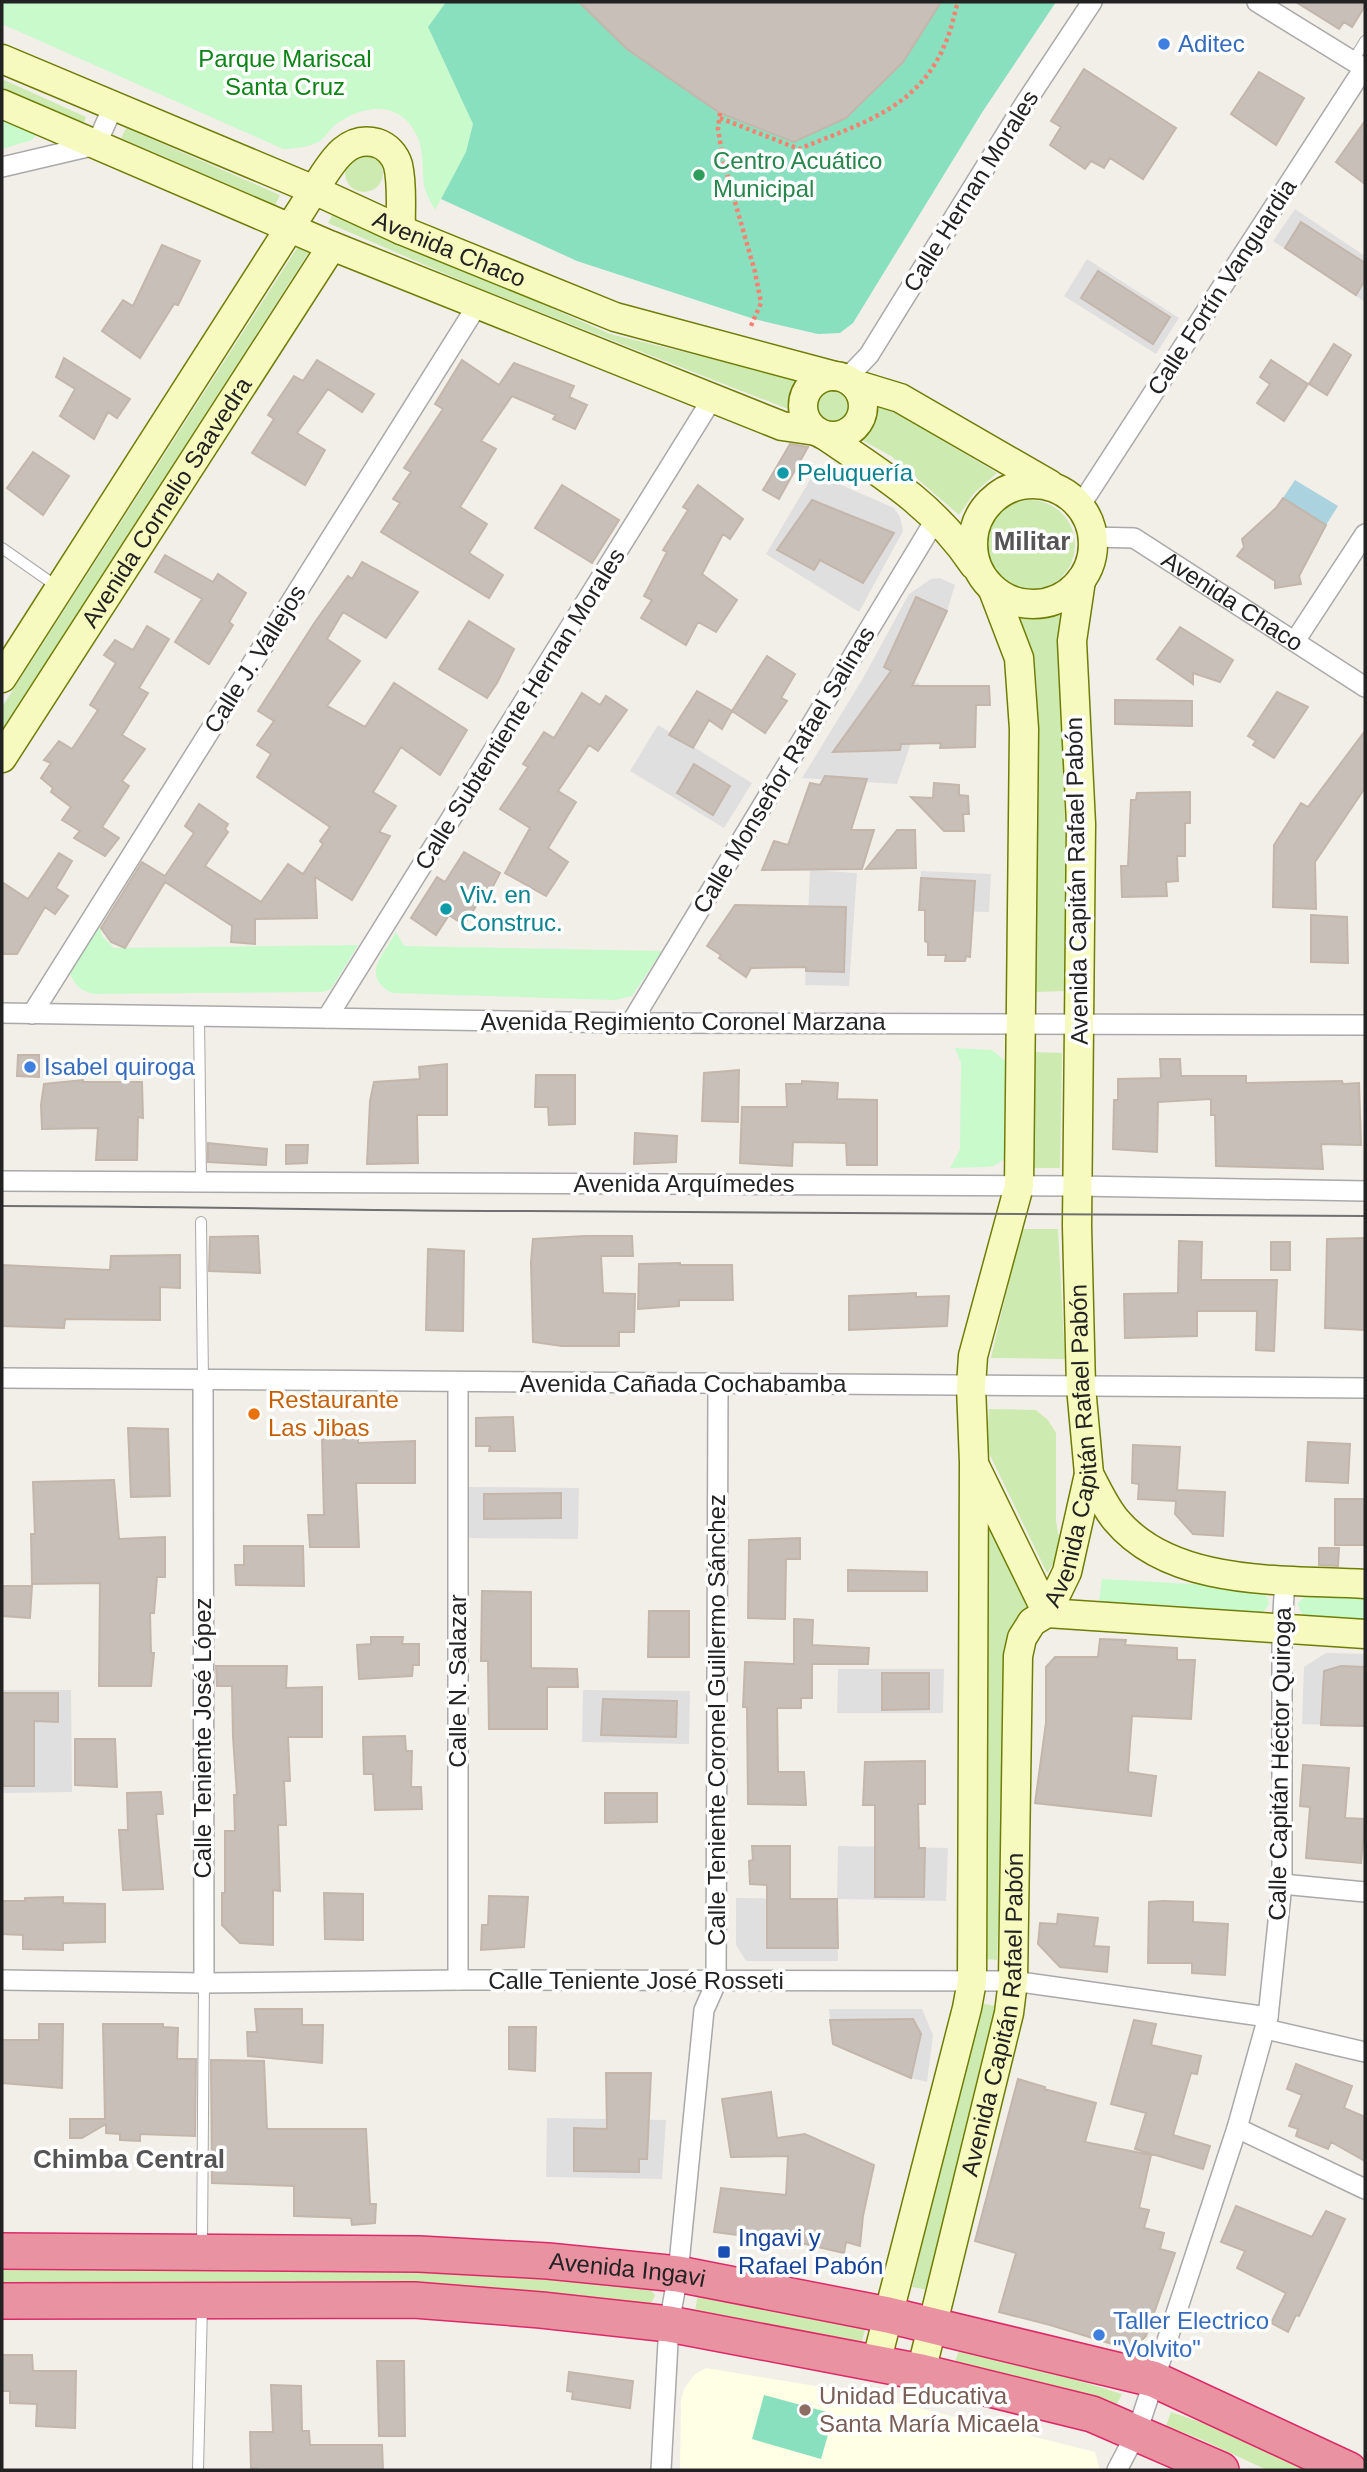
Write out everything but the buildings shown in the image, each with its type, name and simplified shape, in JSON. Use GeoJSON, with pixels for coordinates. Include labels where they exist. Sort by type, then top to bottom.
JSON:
{"type":"FeatureCollection","features":[{"type":"Feature","properties":{"kind":"highway","name":"Avenida Ingavi"},"geometry":{"type":"LineString","coordinates":[[2,2251],[432,2255],[548,2261],[678,2274],[888,2315],[1153,2379],[1349,2470]]}},
{"type":"Feature","properties":{"kind":"highway","name":"Avenida Ingavi"},"geometry":{"type":"LineString","coordinates":[[2,2301],[414,2300],[669,2324],[921,2372],[1092,2414],[1222,2470]]}},
{"type":"Feature","properties":{"kind":"main road","name":"Avenida Chaco"},"geometry":{"type":"LineString","coordinates":[[2,59],[314,190],[401,230],[615,317],[845,379],[900,398],[1070,498]]}},
{"type":"Feature","properties":{"kind":"main road","name":"Avenida Chaco"},"geometry":{"type":"LineString","coordinates":[[2,104],[332,246],[712,399],[782,426],[820,433],[898,484],[937,517],[957,539],[987,582]]}},
{"type":"Feature","properties":{"kind":"main road","name":"Avenida Cornelio Saavedra"},"geometry":{"type":"LineString","coordinates":[[2,678],[314,190],[338,154],[347,146],[370,141],[382,144],[392,153],[397,164],[401,230]]}},
{"type":"Feature","properties":{"kind":"main road","name":"Avenida Cornelio Saavedra"},"geometry":{"type":"LineString","coordinates":[[2,758],[332,246]]}},
{"type":"Feature","properties":{"kind":"main road"},"geometry":{"type":"LineString","coordinates":[[820,379],[845,379],[863,400],[862,418],[849,432],[837,436],[820,433],[806,419],[803,412],[804,396],[813,383],[820,379]]}},
{"type":"Feature","properties":{"kind":"main road"},"geometry":{"type":"LineString","coordinates":[[1023,485],[1043,485],[1070,498],[1091,528],[1092,537],[1090,564],[1082,580],[1068,593],[1049,602],[1030,604],[1010,600],[987,582],[974,556],[973,537],[979,519],[989,503],[1005,491],[1023,485]]}},
{"type":"Feature","properties":{"kind":"main road","name":"Avenida Capitán Rafael Pabón"},"geometry":{"type":"LineString","coordinates":[[921,2372],[1009,2013],[1013,1981],[1018,1656],[1022,1638],[1032,1622],[1047,1613],[1067,1572],[1089,1474],[1081,1387],[1077,1186],[1081,824],[1072,641],[1082,580]]}},
{"type":"Feature","properties":{"kind":"main road","name":"Avenida Capitán Rafael Pabón"},"geometry":{"type":"LineString","coordinates":[[876,2363],[967,2008],[971,1980],[974,1463],[971,1386],[973,1356],[1019,1186],[1022,1024],[1024,729],[1019,658],[987,582]]}},
{"type":"Feature","properties":{"kind":"main road"},"geometry":{"type":"LineString","coordinates":[[974,1463],[1047,1613],[1365,1634]]}},
{"type":"Feature","properties":{"kind":"main road"},"geometry":{"type":"LineString","coordinates":[[1089,1474],[1116,1520],[1142,1544],[1170,1559],[1216,1575],[1365,1584]]}},
{"type":"Feature","properties":{"kind":"street","name":"Calle Hernan Morales"},"geometry":{"type":"LineString","coordinates":[[845,379],[869,355],[1091,2]]}},
{"type":"Feature","properties":{"kind":"street"},"geometry":{"type":"LineString","coordinates":[[1256,2],[1361,66]]}},
{"type":"Feature","properties":{"kind":"street","name":"Calle Fortín Vanguardia"},"geometry":{"type":"LineString","coordinates":[[1070,498],[1361,66]]}},
{"type":"Feature","properties":{"kind":"street"},"geometry":{"type":"LineString","coordinates":[[2,167],[96,145],[113,107]]}},
{"type":"Feature","properties":{"kind":"street","name":"Calle J. Vallejos"},"geometry":{"type":"LineString","coordinates":[[32,1014],[478,304]]}},
{"type":"Feature","properties":{"kind":"street","name":"Calle Subtentiente Hernan Morales"},"geometry":{"type":"LineString","coordinates":[[327,1018],[712,399]]}},
{"type":"Feature","properties":{"kind":"street","name":"Calle Monseñor Rafael Salinas"},"geometry":{"type":"LineString","coordinates":[[631,1023],[937,517]]}},
{"type":"Feature","properties":{"kind":"street"},"geometry":{"type":"LineString","coordinates":[[1294,641],[1365,534]]}},
{"type":"Feature","properties":{"kind":"street","name":"Avenida Chaco"},"geometry":{"type":"LineString","coordinates":[[1092,537],[1134,538],[1365,687]]}},
{"type":"Feature","properties":{"kind":"street","name":"Avenida Regimiento Coronel Marzana"},"geometry":{"type":"LineString","coordinates":[[2,1013],[631,1023],[1365,1025]]}},
{"type":"Feature","properties":{"kind":"street","name":"Avenida Arquímedes"},"geometry":{"type":"LineString","coordinates":[[2,1181],[1077,1186],[1365,1191]]}},
{"type":"Feature","properties":{"kind":"street","name":"Avenida Cañada Cochabamba"},"geometry":{"type":"LineString","coordinates":[[2,1378],[1365,1388]]}},
{"type":"Feature","properties":{"kind":"street","name":"Calle Teniente José López"},"geometry":{"type":"LineString","coordinates":[[203,1380],[204,1983]]}},
{"type":"Feature","properties":{"kind":"street","name":"Calle N. Salazar"},"geometry":{"type":"LineString","coordinates":[[458,1382],[458,1980]]}},
{"type":"Feature","properties":{"kind":"street","name":"Calle Teniente Coronel Guillermo Sánchez"},"geometry":{"type":"LineString","coordinates":[[661,2470],[669,2324],[678,2274],[704,2010],[716,1983],[718,1385]]}},
{"type":"Feature","properties":{"kind":"street","name":"Calle Capitán Héctor Quiroga"},"geometry":{"type":"LineString","coordinates":[[1117,2470],[1137,2432],[1237,2128],[1267,2023],[1282,1884],[1282,1629],[1285,1579]]}},
{"type":"Feature","properties":{"kind":"street"},"geometry":{"type":"LineString","coordinates":[[1282,1884],[1365,1892]]}},
{"type":"Feature","properties":{"kind":"street","name":"Calle Teniente José Rosseti"},"geometry":{"type":"LineString","coordinates":[[2,1980],[204,1983],[458,1980],[716,1983],[1013,1981],[1267,2023],[1365,2052]]}},
{"type":"Feature","properties":{"kind":"street"},"geometry":{"type":"LineString","coordinates":[[1237,2128],[1365,2189]]}},
{"type":"Feature","properties":{"kind":"lane","name":"Calle Fortín Vanguardia"},"geometry":{"type":"LineString","coordinates":[[1361,66],[1365,41]]}},
{"type":"Feature","properties":{"kind":"lane"},"geometry":{"type":"LineString","coordinates":[[2,548],[60,588]]}},
{"type":"Feature","properties":{"kind":"lane"},"geometry":{"type":"LineString","coordinates":[[199,1017],[201,1182]]}},
{"type":"Feature","properties":{"kind":"lane","name":"Calle Teniente José López"},"geometry":{"type":"LineString","coordinates":[[201,1223],[203,1380]]}},
{"type":"Feature","properties":{"kind":"lane","name":"Calle Teniente José López"},"geometry":{"type":"LineString","coordinates":[[202,2253],[204,1983]]}},
{"type":"Feature","properties":{"kind":"lane"},"geometry":{"type":"LineString","coordinates":[[198,2470],[202,2302]]}},
{"type":"Feature","properties":{"kind":"path"},"geometry":{"type":"LineString","coordinates":[[739,351],[761,303],[755,272],[723,160],[718,129],[720,116],[799,149],[877,117],[903,101],[926,77],[947,40],[958,2]]}},
{"type":"Feature","properties":{"kind":"shaded area"},"geometry":{"type":"Polygon","coordinates":[[[1295,209],[1365,256],[1365,302],[1273,241],[1295,209]]]}},
{"type":"Feature","properties":{"kind":"shaded area"},"geometry":{"type":"Polygon","coordinates":[[[1087,259],[1179,318],[1156,354],[1064,296],[1087,259]]]}},
{"type":"Feature","properties":{"kind":"shaded area"},"geometry":{"type":"Polygon","coordinates":[[[814,473],[894,508],[900,517],[903,531],[859,612],[766,554],[814,473]]]}},
{"type":"Feature","properties":{"kind":"shaded area"},"geometry":{"type":"Polygon","coordinates":[[[940,578],[955,585],[947,611],[914,681],[923,686],[923,708],[897,784],[802,778],[862,680],[909,594],[931,579],[940,578]]]}},
{"type":"Feature","properties":{"kind":"shaded area"},"geometry":{"type":"Polygon","coordinates":[[[658,725],[752,783],[724,828],[630,771],[658,725]]]}},
{"type":"Feature","properties":{"kind":"shaded area"},"geometry":{"type":"Polygon","coordinates":[[[810,870],[857,873],[849,986],[805,985],[810,870]]]}},
{"type":"Feature","properties":{"kind":"shaded area"},"geometry":{"type":"Polygon","coordinates":[[[921,871],[991,874],[989,912],[919,910],[921,871]]]}},
{"type":"Feature","properties":{"kind":"shaded area"},"geometry":{"type":"Polygon","coordinates":[[[469,1487],[579,1488],[578,1539],[468,1538],[469,1487]]]}},
{"type":"Feature","properties":{"kind":"shaded area"},"geometry":{"type":"Polygon","coordinates":[[[1326,1653],[1365,1654],[1365,1726],[1302,1724],[1304,1667],[1326,1653]]]}},
{"type":"Feature","properties":{"kind":"shaded area"},"geometry":{"type":"Polygon","coordinates":[[[838,1669],[944,1669],[943,1713],[837,1713],[838,1669]]]}},
{"type":"Feature","properties":{"kind":"shaded area"},"geometry":{"type":"Polygon","coordinates":[[[2,1690],[71,1690],[72,1792],[2,1793],[2,1690]]]}},
{"type":"Feature","properties":{"kind":"shaded area"},"geometry":{"type":"Polygon","coordinates":[[[583,1690],[690,1691],[689,1744],[582,1742],[583,1690]]]}},
{"type":"Feature","properties":{"kind":"shaded area"},"geometry":{"type":"Polygon","coordinates":[[[838,1846],[948,1848],[946,1901],[837,1899],[838,1846]]]}},
{"type":"Feature","properties":{"kind":"shaded area"},"geometry":{"type":"Polygon","coordinates":[[[736,1898],[837,1899],[838,1961],[746,1961],[736,1945],[736,1898]]]}},
{"type":"Feature","properties":{"kind":"shaded area"},"geometry":{"type":"Polygon","coordinates":[[[829,2009],[922,2009],[933,2035],[927,2082],[911,2078],[833,2044],[829,2009]]]}},
{"type":"Feature","properties":{"kind":"shaded area"},"geometry":{"type":"Polygon","coordinates":[[[547,2118],[666,2120],[662,2179],[546,2177],[547,2118]]]}},
{"type":"Feature","properties":{"kind":"shaded area","name":"Unidad Educativa Santa María Micaela"},"geometry":{"type":"Polygon","coordinates":[[[706,2368],[859,2393],[1095,2452],[1100,2470],[680,2470],[681,2401],[684,2389],[695,2374],[706,2368]]]}},
{"type":"Feature","properties":{"kind":"green space","name":"Parque Mariscal Santa Cruz"},"geometry":{"type":"Polygon","coordinates":[[[2,2],[446,2],[428,27],[473,124],[466,152],[435,210],[425,188],[422,154],[417,136],[410,124],[391,111],[380,109],[357,113],[335,125],[315,143],[283,149],[2,24],[2,2]]]}},
{"type":"Feature","properties":{"kind":"green space","name":"Centro Acuático Municipal"},"geometry":{"type":"Polygon","coordinates":[[[446,2],[1056,2],[983,111],[853,323],[840,333],[818,334],[754,319],[577,261],[441,199],[466,152],[473,124],[428,27],[446,2]]]}},
{"type":"Feature","properties":{"kind":"green space"},"geometry":{"type":"Polygon","coordinates":[[[2,79],[86,117],[83,125],[2,89],[2,79]]]}},
{"type":"Feature","properties":{"kind":"green space"},"geometry":{"type":"Polygon","coordinates":[[[2,119],[36,135],[32,140],[2,149],[2,119]]]}},
{"type":"Feature","properties":{"kind":"green space"},"geometry":{"type":"Polygon","coordinates":[[[126,128],[280,195],[275,205],[121,138],[126,128]]]}},
{"type":"Feature","properties":{"kind":"green space"},"geometry":{"type":"Polygon","coordinates":[[[364,154],[378,159],[383,173],[378,187],[364,192],[350,187],[345,173],[350,159],[364,154]]]}},
{"type":"Feature","properties":{"kind":"green space"},"geometry":{"type":"Polygon","coordinates":[[[334,212],[610,334],[803,381],[793,411],[476,287],[328,223],[334,212]]]}},
{"type":"Feature","properties":{"kind":"green space"},"geometry":{"type":"Polygon","coordinates":[[[299,245],[309,252],[2,730],[2,707],[299,245]]]}},
{"type":"Feature","properties":{"kind":"green space"},"geometry":{"type":"Polygon","coordinates":[[[835,389],[848,395],[854,408],[848,421],[835,427],[822,421],[816,408],[822,395],[835,389]]]}},
{"type":"Feature","properties":{"kind":"green space"},"geometry":{"type":"Polygon","coordinates":[[[878,402],[997,473],[974,493],[959,515],[891,456],[860,439],[878,402]]]}},
{"type":"Feature","properties":{"kind":"green space"},"geometry":{"type":"Polygon","coordinates":[[[1030,500],[1047,504],[1062,513],[1071,528],[1075,545],[1071,562],[1062,577],[1047,586],[1030,590],[1013,586],[998,577],[989,562],[985,545],[989,528],[998,513],[1013,504],[1030,500]]]}},
{"type":"Feature","properties":{"kind":"green space"},"geometry":{"type":"Polygon","coordinates":[[[1062,613],[1059,650],[1065,824],[1065,991],[1036,992],[1037,689],[1034,658],[1019,617],[1062,613]]]}},
{"type":"Feature","properties":{"kind":"green space"},"geometry":{"type":"Polygon","coordinates":[[[100,926],[102,936],[114,948],[358,945],[331,989],[323,992],[93,994],[78,987],[70,973],[100,926]]]}},
{"type":"Feature","properties":{"kind":"green space"},"geometry":{"type":"Polygon","coordinates":[[[396,932],[404,946],[662,951],[632,996],[615,1000],[392,993],[382,986],[376,972],[381,957],[396,932]]]}},
{"type":"Feature","properties":{"kind":"green space"},"geometry":{"type":"Polygon","coordinates":[[[955,1048],[992,1050],[1005,1061],[1004,1159],[994,1166],[950,1168],[960,1149],[961,1063],[955,1048]]]}},
{"type":"Feature","properties":{"kind":"green space"},"geometry":{"type":"Polygon","coordinates":[[[1035,1052],[1062,1053],[1060,1168],[1033,1168],[1035,1052]]]}},
{"type":"Feature","properties":{"kind":"green space"},"geometry":{"type":"Polygon","coordinates":[[[1021,1229],[1058,1229],[1065,1359],[991,1358],[1021,1229]]]}},
{"type":"Feature","properties":{"kind":"green space"},"geometry":{"type":"Polygon","coordinates":[[[989,1409],[1036,1410],[1048,1420],[1056,1433],[1056,1520],[1064,1548],[1047,1573],[986,1447],[989,1409]]]}},
{"type":"Feature","properties":{"kind":"green space"},"geometry":{"type":"Polygon","coordinates":[[[987,1522],[1029,1607],[1011,1635],[1008,1658],[997,1960],[984,1959],[987,1522]]]}},
{"type":"Feature","properties":{"kind":"green space"},"geometry":{"type":"Polygon","coordinates":[[[1102,1579],[1210,1585],[1262,1592],[1268,1599],[1268,1604],[1263,1612],[1099,1601],[1102,1579]]]}},
{"type":"Feature","properties":{"kind":"green space"},"geometry":{"type":"Polygon","coordinates":[[[1308,1593],[1365,1596],[1365,1621],[1306,1617],[1300,1611],[1298,1603],[1308,1593]]]}},
{"type":"Feature","properties":{"kind":"green space"},"geometry":{"type":"Polygon","coordinates":[[[979,2003],[996,2006],[996,2015],[928,2290],[912,2287],[979,2003]]]}},
{"type":"Feature","properties":{"kind":"green space"},"geometry":{"type":"Polygon","coordinates":[[[2,2268],[435,2270],[523,2274],[642,2287],[650,2289],[655,2295],[652,2302],[645,2307],[2,2287],[2,2268]]]}},
{"type":"Feature","properties":{"kind":"green space"},"geometry":{"type":"Polygon","coordinates":[[[698,2294],[866,2327],[861,2344],[695,2311],[698,2294]]]}},
{"type":"Feature","properties":{"kind":"green space"},"geometry":{"type":"Polygon","coordinates":[[[960,2347],[1122,2394],[1114,2410],[954,2365],[960,2347]]]}},
{"type":"Feature","properties":{"kind":"green space"},"geometry":{"type":"Polygon","coordinates":[[[764,2395],[834,2414],[821,2459],[752,2439],[764,2395]]]}},
{"type":"Feature","properties":{"kind":"green space"},"geometry":{"type":"Polygon","coordinates":[[[1171,2412],[1229,2432],[1314,2470],[1267,2470],[1166,2426],[1171,2412]]]}},
{"type":"Feature","properties":{"kind":"water"},"geometry":{"type":"Polygon","coordinates":[[[1295,480],[1338,506],[1326,525],[1283,498],[1295,480]]]}},
{"type":"Feature","properties":{"kind":"tram line"},"geometry":{"type":"LineString","coordinates":[[2,1206],[1365,1216]]}},
{"type":"Feature","properties":{"kind":"place","name":"Aditec"},"geometry":{"type":"Point","coordinates":[1164,44]}},
{"type":"Feature","properties":{"kind":"place","name":"Centro Acuático Municipal"},"geometry":{"type":"Point","coordinates":[699,175]}},
{"type":"Feature","properties":{"kind":"place","name":"Peluquería"},"geometry":{"type":"Point","coordinates":[783,473]}},
{"type":"Feature","properties":{"kind":"place","name":"Viv. en Construc."},"geometry":{"type":"Point","coordinates":[446,909]}},
{"type":"Feature","properties":{"kind":"place","name":"Isabel quiroga"},"geometry":{"type":"Point","coordinates":[30,1067]}},
{"type":"Feature","properties":{"kind":"place","name":"Restaurante Las Jibas"},"geometry":{"type":"Point","coordinates":[254,1414]}},
{"type":"Feature","properties":{"kind":"place","name":"Ingavi y Rafael Pabón"},"geometry":{"type":"Point","coordinates":[724,2252]}},
{"type":"Feature","properties":{"kind":"place","name":"Taller Electrico \"Volvito\""},"geometry":{"type":"Point","coordinates":[1099,2335]}},
{"type":"Feature","properties":{"kind":"place","name":"Unidad Educativa Santa María Micaela"},"geometry":{"type":"Point","coordinates":[805,2410]}},
{"type":"Feature","properties":{"kind":"district","name":"Militar"},"geometry":{"type":"Point","coordinates":[1032,541]}},
{"type":"Feature","properties":{"kind":"district","name":"Chimba Central"},"geometry":{"type":"Point","coordinates":[129,2159]}}]}
